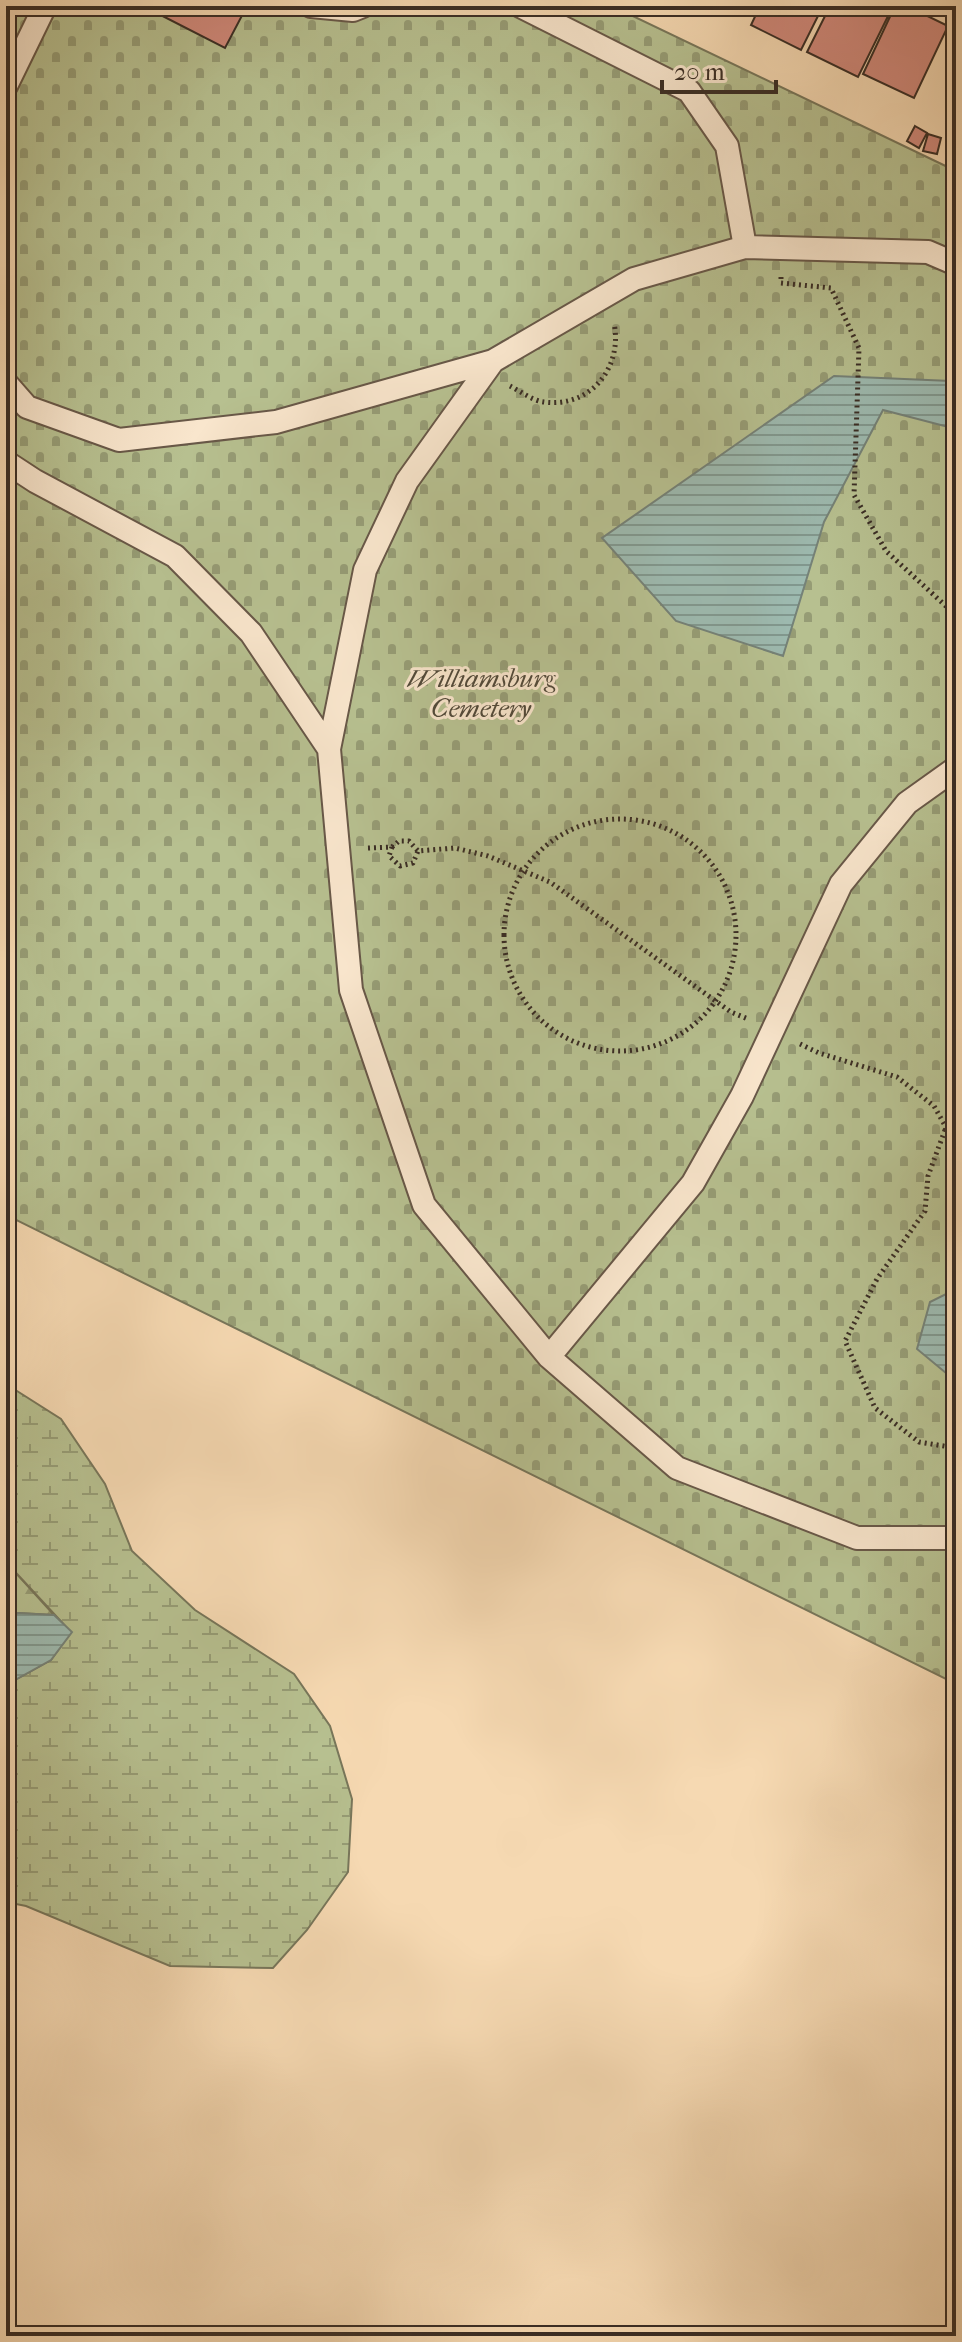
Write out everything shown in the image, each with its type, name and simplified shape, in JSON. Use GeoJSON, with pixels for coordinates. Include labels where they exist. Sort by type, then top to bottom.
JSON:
{"type":"FeatureCollection","features":[{"type":"Feature","properties":{"kind":"lane"},"geometry":{"type":"LineString","coordinates":[[6,86],[45,6]]}},
{"type":"Feature","properties":{"kind":"lane"},"geometry":{"type":"LineString","coordinates":[[311,6],[353,10],[363,6]]}},
{"type":"Feature","properties":{"kind":"lane"},"geometry":{"type":"LineString","coordinates":[[520,6],[689,91],[727,146],[745,247]]}},
{"type":"Feature","properties":{"kind":"lane"},"geometry":{"type":"LineString","coordinates":[[6,383],[27,407],[119,440],[276,422],[493,361],[634,279],[745,247],[928,252],[956,264]]}},
{"type":"Feature","properties":{"kind":"lane"},"geometry":{"type":"LineString","coordinates":[[493,361],[407,481],[365,570],[329,749],[351,990],[424,1205],[549,1357],[677,1468],[857,1538],[956,1538]]}},
{"type":"Feature","properties":{"kind":"lane"},"geometry":{"type":"LineString","coordinates":[[6,462],[175,556],[251,633],[329,749]]}},
{"type":"Feature","properties":{"kind":"lane"},"geometry":{"type":"LineString","coordinates":[[549,1357],[693,1183],[742,1096],[841,884],[907,803],[956,768]]}},
{"type":"Feature","properties":{"kind":"path"},"geometry":{"type":"LineString","coordinates":[[783,248],[781,283],[831,288],[859,348],[854,495],[886,551],[956,612]]}},
{"type":"Feature","properties":{"kind":"path"},"geometry":{"type":"LineString","coordinates":[[493,361],[510,386],[542,402],[567,400],[591,391],[605,377],[614,354],[615,327],[605,295]]}},
{"type":"Feature","properties":{"kind":"path"},"geometry":{"type":"LineString","coordinates":[[610,818],[662,825],[706,855],[732,900],[736,952],[717,1002],[679,1037],[630,1052],[578,1044],[534,1015],[508,971],[504,919],[522,870],[560,834],[610,818]]}},
{"type":"Feature","properties":{"kind":"path"},"geometry":{"type":"LineString","coordinates":[[399,841],[409,841],[418,851],[413,863],[400,866],[389,856],[392,847],[399,841]]}},
{"type":"Feature","properties":{"kind":"path"},"geometry":{"type":"LineString","coordinates":[[339,849],[392,847]]}},
{"type":"Feature","properties":{"kind":"path"},"geometry":{"type":"LineString","coordinates":[[418,851],[455,848],[488,856],[550,882],[731,1012],[819,1053],[897,1077],[934,1106],[956,1145]]}},
{"type":"Feature","properties":{"kind":"path"},"geometry":{"type":"LineString","coordinates":[[956,1125],[945,1130],[928,1176],[925,1211],[877,1279],[845,1341],[875,1408],[919,1442],[956,1448]]}},
{"type":"Feature","properties":{"kind":"green space","name":"Williamsburg Cemetery"},"geometry":{"type":"Polygon","coordinates":[[[6,6],[612,6],[956,171],[956,1684],[6,1215],[6,6]]]}},
{"type":"Feature","properties":{"kind":"green space"},"geometry":{"type":"Polygon","coordinates":[[[6,1384],[61,1419],[105,1484],[132,1551],[195,1610],[294,1674],[330,1726],[352,1799],[348,1872],[307,1930],[273,1968],[170,1966],[26,1906],[6,1902],[6,1685],[51,1660],[71,1632],[6,1562],[6,1384]]]}},
{"type":"Feature","properties":{"kind":"green space"},"geometry":{"type":"Polygon","coordinates":[[[6,1562],[54,1615],[18,1613],[6,1619],[6,1562]]]}},
{"type":"Feature","properties":{"kind":"water"},"geometry":{"type":"Polygon","coordinates":[[[834,376],[951,381],[956,384],[956,429],[883,410],[824,522],[783,656],[676,621],[602,538],[834,376]]]}},
{"type":"Feature","properties":{"kind":"water"},"geometry":{"type":"Polygon","coordinates":[[[956,1289],[956,1378],[952,1378],[917,1349],[930,1302],[956,1289]]]}},
{"type":"Feature","properties":{"kind":"water"},"geometry":{"type":"Polygon","coordinates":[[[18,1613],[54,1615],[72,1632],[51,1660],[6,1685],[6,1619],[18,1613]]]}},
{"type":"Feature","properties":{"kind":"building"},"geometry":{"type":"Polygon","coordinates":[[[143,6],[247,6],[225,48],[143,6]]]}},
{"type":"Feature","properties":{"kind":"building"},"geometry":{"type":"Polygon","coordinates":[[[729,6],[748,6],[745,13],[729,6]]]}},
{"type":"Feature","properties":{"kind":"building"},"geometry":{"type":"Polygon","coordinates":[[[760,6],[823,6],[801,50],[751,25],[760,6]]]}},
{"type":"Feature","properties":{"kind":"building"},"geometry":{"type":"Polygon","coordinates":[[[830,6],[893,6],[858,77],[807,52],[830,6]]]}},
{"type":"Feature","properties":{"kind":"building"},"geometry":{"type":"Polygon","coordinates":[[[895,6],[907,6],[948,26],[914,98],[863,74],[895,6]]]}},
{"type":"Feature","properties":{"kind":"building"},"geometry":{"type":"Polygon","coordinates":[[[915,126],[927,133],[919,148],[907,141],[915,126]]]}},
{"type":"Feature","properties":{"kind":"building"},"geometry":{"type":"Polygon","coordinates":[[[928,134],[941,138],[937,154],[923,151],[928,134]]]}}]}
